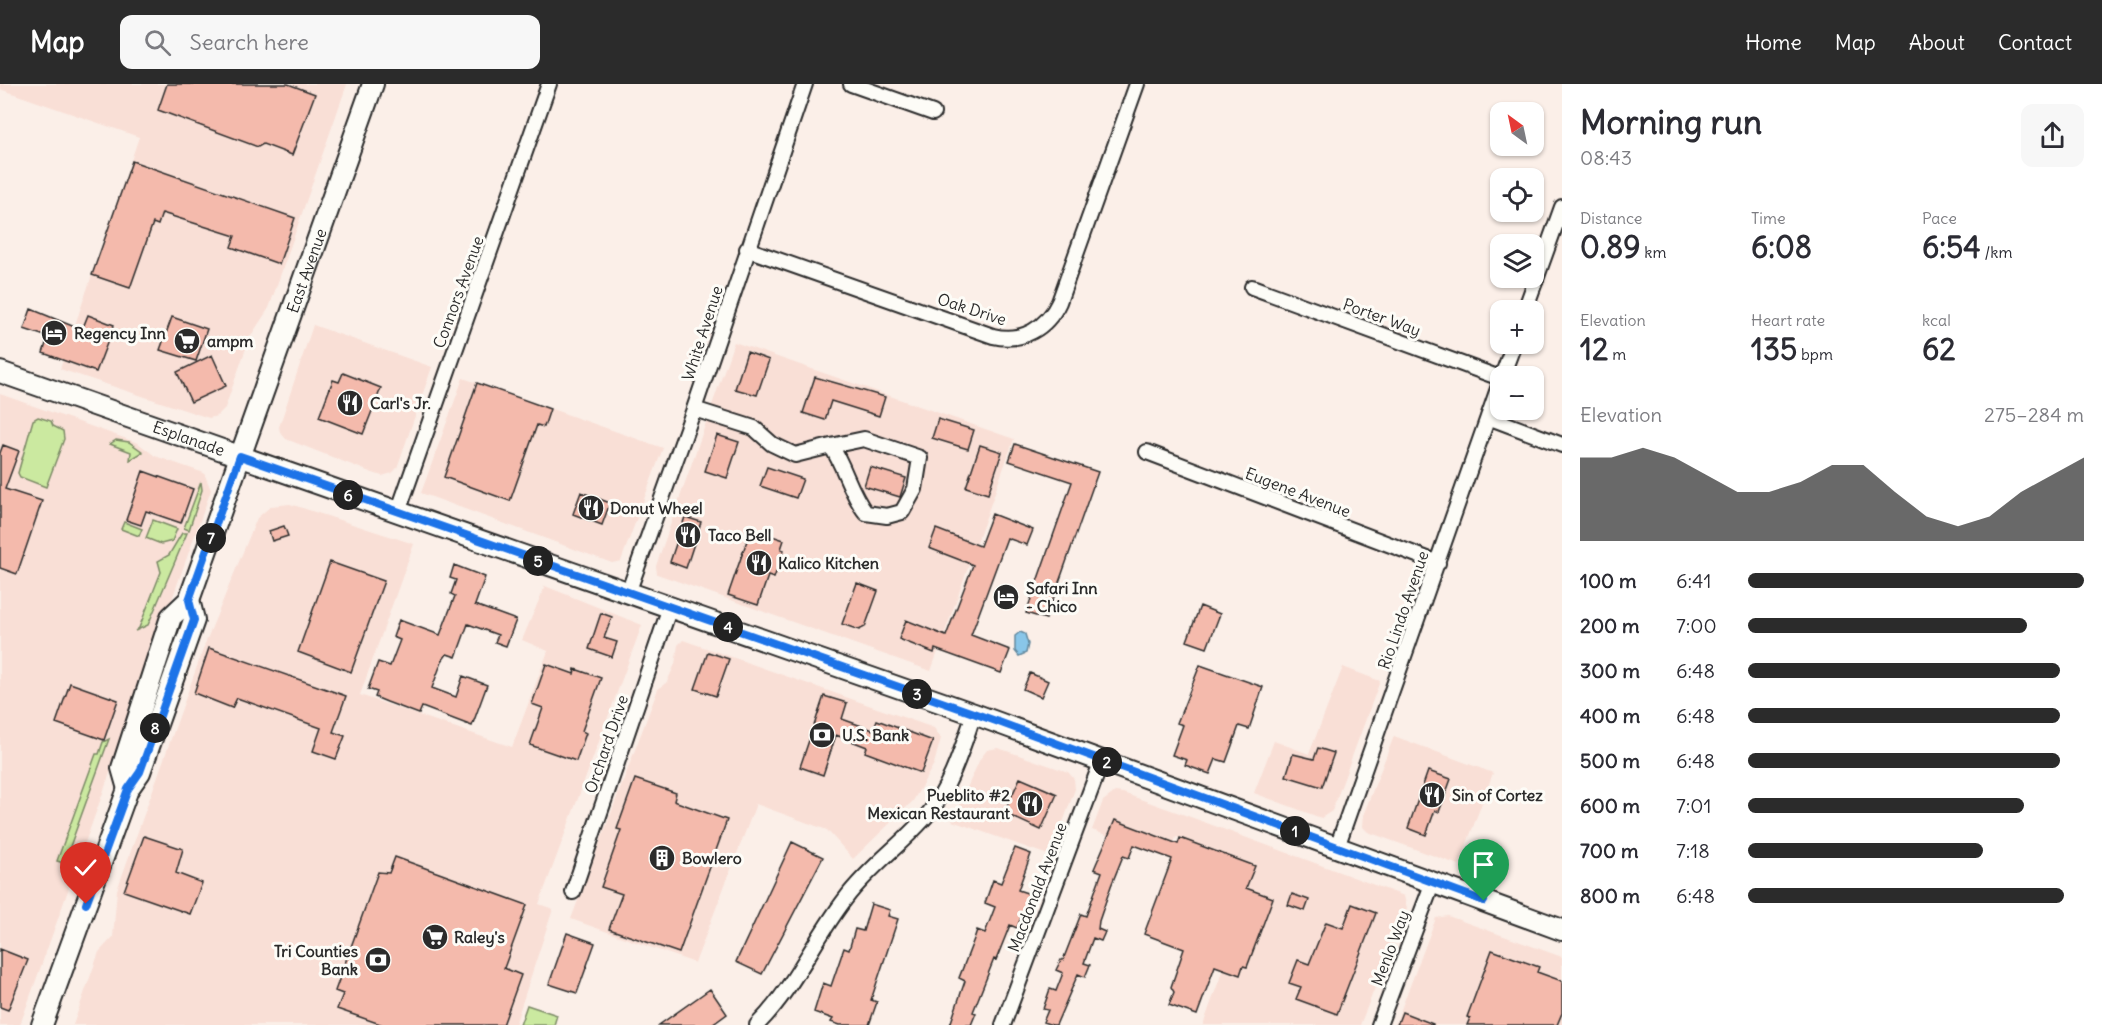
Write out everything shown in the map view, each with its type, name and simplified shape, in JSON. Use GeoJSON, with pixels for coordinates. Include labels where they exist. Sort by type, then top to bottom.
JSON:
{"type":"FeatureCollection","features":[{"type":"Feature","properties":{"kind":"main road","name":"East Avenue"},"geometry":{"type":"LineString","coordinates":[[42,1025],[128,789],[140,772],[194,620],[189,600],[373,84]]}},
{"type":"Feature","properties":{"kind":"main road","name":"Esplanade"},"geometry":{"type":"LineString","coordinates":[[0,372],[974,714],[1562,930]]}},
{"type":"Feature","properties":{"kind":"street","name":"Connors Avenue"},"geometry":{"type":"LineString","coordinates":[[398,512],[549,84]]}},
{"type":"Feature","properties":{"kind":"street","name":"White Avenue"},"geometry":{"type":"LineString","coordinates":[[628,593],[694,409],[805,84]]}},
{"type":"Feature","properties":{"kind":"street"},"geometry":{"type":"LineString","coordinates":[[851,84],[933,113]]}},
{"type":"Feature","properties":{"kind":"street","name":"Oak Drive"},"geometry":{"type":"LineString","coordinates":[[747,249],[993,336],[1013,338],[1032,332],[1049,320],[1059,302],[1137,84]]}},
{"type":"Feature","properties":{"kind":"street"},"geometry":{"type":"LineString","coordinates":[[1529,300],[1562,207]]}},
{"type":"Feature","properties":{"kind":"street","name":"Porter Way"},"geometry":{"type":"LineString","coordinates":[[1252,287],[1490,373]]}},
{"type":"Feature","properties":{"kind":"street"},"geometry":{"type":"LineString","coordinates":[[694,409],[754,428],[772,444],[795,455],[831,446],[864,440],[920,458],[915,489],[902,512],[887,516],[866,513],[857,501],[842,463],[831,446]]}},
{"type":"Feature","properties":{"kind":"street","name":"Rio Lindo Avenue"},"geometry":{"type":"LineString","coordinates":[[1337,847],[1490,411]]}},
{"type":"Feature","properties":{"kind":"street"},"geometry":{"type":"LineString","coordinates":[[1488,417],[1562,445]]}},
{"type":"Feature","properties":{"kind":"street","name":"Eugene Avenue"},"geometry":{"type":"LineString","coordinates":[[1147,452],[1438,563]]}},
{"type":"Feature","properties":{"kind":"street","name":"Orchard Drive"},"geometry":{"type":"LineString","coordinates":[[573,892],[670,607]]}},
{"type":"Feature","properties":{"kind":"street"},"geometry":{"type":"LineString","coordinates":[[757,1025],[792,985],[846,897],[919,824],[939,799],[954,770],[974,714]]}},
{"type":"Feature","properties":{"kind":"street","name":"Macdonald Avenue"},"geometry":{"type":"LineString","coordinates":[[1003,1025],[1102,760]]}},
{"type":"Feature","properties":{"kind":"street","name":"Menlo Way"},"geometry":{"type":"LineString","coordinates":[[1379,1025],[1433,882]]}},
{"type":"Feature","properties":{"kind":"shaded area"},"geometry":{"type":"Polygon","coordinates":[[[0,84],[347,84],[269,308],[250,337],[225,408],[217,416],[209,418],[60,369],[139,137],[0,89],[0,84]]]}},
{"type":"Feature","properties":{"kind":"shaded area"},"geometry":{"type":"Polygon","coordinates":[[[313,325],[432,367],[397,468],[392,473],[382,476],[370,472],[286,439],[280,432],[279,427],[313,325]]]}},
{"type":"Feature","properties":{"kind":"shaded area"},"geometry":{"type":"Polygon","coordinates":[[[734,342],[1014,439],[931,671],[657,574],[656,566],[734,342]]]}},
{"type":"Feature","properties":{"kind":"shaded area"},"geometry":{"type":"Polygon","coordinates":[[[463,378],[663,448],[621,561],[612,563],[421,493],[463,378]]]}},
{"type":"Feature","properties":{"kind":"shaded area"},"geometry":{"type":"Polygon","coordinates":[[[0,394],[138,443],[155,456],[204,473],[211,490],[20,1025],[0,1025],[0,394]]]}},
{"type":"Feature","properties":{"kind":"shaded area"},"geometry":{"type":"Polygon","coordinates":[[[290,504],[414,544],[360,695],[512,747],[548,651],[522,640],[545,586],[642,625],[539,904],[553,909],[515,1025],[73,1025],[99,952],[113,937],[117,890],[205,644],[257,518],[271,506],[290,504]]]}},
{"type":"Feature","properties":{"kind":"shaded area"},"geometry":{"type":"Polygon","coordinates":[[[683,640],[934,728],[941,738],[934,764],[913,801],[853,859],[827,830],[756,804],[695,963],[571,919],[658,689],[667,682],[675,664],[678,645],[683,640]]]}},
{"type":"Feature","properties":{"kind":"shaded area"},"geometry":{"type":"Polygon","coordinates":[[[1343,667],[1380,681],[1332,811],[1321,818],[1254,793],[1274,741],[1309,754],[1343,667]]]}},
{"type":"Feature","properties":{"kind":"shaded area"},"geometry":{"type":"Polygon","coordinates":[[[1394,736],[1493,773],[1459,865],[1368,832],[1363,827],[1364,813],[1394,736]]]}},
{"type":"Feature","properties":{"kind":"shaded area"},"geometry":{"type":"Polygon","coordinates":[[[998,748],[1068,772],[1074,779],[1075,789],[1051,856],[952,821],[980,759],[987,750],[998,748]]]}},
{"type":"Feature","properties":{"kind":"shaded area"},"geometry":{"type":"Polygon","coordinates":[[[1115,792],[1185,815],[1404,896],[1407,908],[1360,1025],[1203,1025],[1225,964],[1144,934],[1180,838],[1176,837],[1168,858],[1092,830],[1103,801],[1115,792]]]}},
{"type":"Feature","properties":{"kind":"shaded area"},"geometry":{"type":"Polygon","coordinates":[[[1448,916],[1562,957],[1562,1025],[1395,1025],[1436,918],[1448,916]]]}},
{"type":"Feature","properties":{"kind":"green space"},"geometry":{"type":"Polygon","coordinates":[[[38,417],[51,421],[53,426],[63,431],[64,439],[46,487],[20,477],[18,473],[33,420],[38,417]]]}},
{"type":"Feature","properties":{"kind":"green space"},"geometry":{"type":"Polygon","coordinates":[[[116,440],[129,442],[143,452],[130,460],[131,452],[110,444],[116,440]]]}},
{"type":"Feature","properties":{"kind":"green space"},"geometry":{"type":"Polygon","coordinates":[[[201,482],[202,490],[189,530],[184,528],[201,482]]]}},
{"type":"Feature","properties":{"kind":"green space"},"geometry":{"type":"Polygon","coordinates":[[[153,520],[177,529],[172,541],[161,544],[146,538],[153,520]]]}},
{"type":"Feature","properties":{"kind":"green space"},"geometry":{"type":"Polygon","coordinates":[[[124,522],[142,529],[139,536],[121,529],[124,522]]]}},
{"type":"Feature","properties":{"kind":"green space"},"geometry":{"type":"Polygon","coordinates":[[[182,533],[187,533],[148,625],[135,631],[139,628],[161,572],[158,561],[169,555],[182,533]]]}},
{"type":"Feature","properties":{"kind":"green space"},"geometry":{"type":"Polygon","coordinates":[[[109,739],[64,863],[57,861],[96,754],[99,754],[103,742],[109,739]]]}},
{"type":"Feature","properties":{"kind":"green space"},"geometry":{"type":"Polygon","coordinates":[[[527,1005],[557,1015],[554,1025],[520,1025],[527,1005]]]}},
{"type":"Feature","properties":{"kind":"water"},"geometry":{"type":"Polygon","coordinates":[[[1020,632],[1025,634],[1028,644],[1026,653],[1019,656],[1015,651],[1015,636],[1020,632]]]}},
{"type":"Feature","properties":{"kind":"building"},"geometry":{"type":"Polygon","coordinates":[[[167,84],[288,84],[315,94],[292,155],[263,144],[258,147],[158,110],[167,84]]]}},
{"type":"Feature","properties":{"kind":"building"},"geometry":{"type":"Polygon","coordinates":[[[132,161],[295,218],[279,264],[231,247],[235,236],[162,213],[158,225],[153,223],[130,288],[92,275],[132,161]]]}},
{"type":"Feature","properties":{"kind":"building"},"geometry":{"type":"Polygon","coordinates":[[[31,309],[82,330],[88,315],[114,325],[96,372],[43,353],[48,337],[24,329],[31,309]]]}},
{"type":"Feature","properties":{"kind":"building"},"geometry":{"type":"Polygon","coordinates":[[[172,317],[207,329],[196,361],[160,350],[172,317]]]}},
{"type":"Feature","properties":{"kind":"building"},"geometry":{"type":"Polygon","coordinates":[[[747,352],[769,360],[757,395],[735,389],[747,352]]]}},
{"type":"Feature","properties":{"kind":"building"},"geometry":{"type":"Polygon","coordinates":[[[212,355],[226,386],[191,402],[177,372],[212,355]]]}},
{"type":"Feature","properties":{"kind":"building","name":"Carl's Jr."},"geometry":{"type":"Polygon","coordinates":[[[343,373],[381,388],[363,434],[319,417],[333,380],[339,382],[343,373]]]}},
{"type":"Feature","properties":{"kind":"building"},"geometry":{"type":"Polygon","coordinates":[[[815,377],[885,397],[879,416],[831,401],[825,420],[803,413],[815,377]]]}},
{"type":"Feature","properties":{"kind":"building"},"geometry":{"type":"Polygon","coordinates":[[[477,383],[550,409],[544,427],[537,425],[510,501],[444,477],[477,383]]]}},
{"type":"Feature","properties":{"kind":"building"},"geometry":{"type":"Polygon","coordinates":[[[938,419],[974,430],[968,449],[932,438],[938,419]]]}},
{"type":"Feature","properties":{"kind":"building"},"geometry":{"type":"Polygon","coordinates":[[[717,435],[739,442],[727,478],[705,471],[717,435]]]}},
{"type":"Feature","properties":{"kind":"building"},"geometry":{"type":"Polygon","coordinates":[[[1015,444],[1098,472],[1046,619],[1026,613],[1072,482],[1009,461],[1015,444]]]}},
{"type":"Feature","properties":{"kind":"building"},"geometry":{"type":"Polygon","coordinates":[[[3,445],[19,451],[5,489],[42,501],[17,574],[0,568],[0,453],[3,445]]]}},
{"type":"Feature","properties":{"kind":"building"},"geometry":{"type":"Polygon","coordinates":[[[980,445],[1002,452],[988,494],[966,487],[980,445]]]}},
{"type":"Feature","properties":{"kind":"building"},"geometry":{"type":"Polygon","coordinates":[[[767,467],[803,479],[796,498],[760,486],[767,467]]]}},
{"type":"Feature","properties":{"kind":"building"},"geometry":{"type":"Polygon","coordinates":[[[870,467],[906,478],[900,497],[864,486],[870,467]]]}},
{"type":"Feature","properties":{"kind":"building"},"geometry":{"type":"Polygon","coordinates":[[[143,471],[193,489],[181,523],[146,511],[141,525],[126,520],[143,471]]]}},
{"type":"Feature","properties":{"kind":"building","name":"Donut Wheel"},"geometry":{"type":"Polygon","coordinates":[[[581,492],[610,503],[602,525],[573,514],[581,492]]]}},
{"type":"Feature","properties":{"kind":"building"},"geometry":{"type":"Polygon","coordinates":[[[992,514],[1033,530],[1027,545],[1007,538],[971,635],[1010,650],[1001,673],[935,649],[934,653],[899,639],[906,620],[946,636],[973,565],[929,548],[936,529],[980,546],[992,514]]]}},
{"type":"Feature","properties":{"kind":"building","name":"Taco Bell"},"geometry":{"type":"Polygon","coordinates":[[[685,517],[701,522],[686,568],[670,562],[685,517]]]}},
{"type":"Feature","properties":{"kind":"building"},"geometry":{"type":"Polygon","coordinates":[[[284,526],[288,536],[272,541],[269,531],[284,526]]]}},
{"type":"Feature","properties":{"kind":"building","name":"Kalico Kitchen"},"geometry":{"type":"Polygon","coordinates":[[[751,529],[784,540],[781,549],[784,550],[774,578],[768,576],[758,605],[728,595],[751,529]]]}},
{"type":"Feature","properties":{"kind":"building"},"geometry":{"type":"Polygon","coordinates":[[[330,562],[384,581],[351,672],[298,652],[330,562]]]}},
{"type":"Feature","properties":{"kind":"building"},"geometry":{"type":"Polygon","coordinates":[[[454,565],[485,577],[475,605],[516,620],[506,646],[495,642],[498,635],[468,624],[456,657],[447,654],[442,661],[432,688],[456,697],[463,676],[487,685],[472,726],[422,707],[419,714],[375,697],[377,692],[368,689],[378,662],[390,666],[400,640],[393,637],[399,620],[440,635],[455,596],[451,594],[456,580],[450,578],[454,565]]]}},
{"type":"Feature","properties":{"kind":"building"},"geometry":{"type":"Polygon","coordinates":[[[857,583],[878,591],[865,627],[859,630],[842,624],[857,583]]]}},
{"type":"Feature","properties":{"kind":"building"},"geometry":{"type":"Polygon","coordinates":[[[1200,606],[1220,614],[1207,648],[1187,641],[1200,606]]]}},
{"type":"Feature","properties":{"kind":"building"},"geometry":{"type":"Polygon","coordinates":[[[601,613],[612,617],[604,638],[617,642],[612,657],[589,649],[601,613]]]}},
{"type":"Feature","properties":{"kind":"building"},"geometry":{"type":"Polygon","coordinates":[[[209,648],[346,696],[333,732],[345,736],[336,759],[313,751],[321,728],[237,698],[232,708],[194,693],[209,648]]]}},
{"type":"Feature","properties":{"kind":"building"},"geometry":{"type":"Polygon","coordinates":[[[708,652],[729,659],[716,696],[695,689],[708,652]]]}},
{"type":"Feature","properties":{"kind":"building"},"geometry":{"type":"Polygon","coordinates":[[[546,664],[574,674],[575,669],[601,678],[582,731],[586,733],[576,761],[530,745],[543,708],[532,704],[546,664]]]}},
{"type":"Feature","properties":{"kind":"building"},"geometry":{"type":"Polygon","coordinates":[[[1200,665],[1263,687],[1249,729],[1239,726],[1226,762],[1216,759],[1210,774],[1185,765],[1187,760],[1172,755],[1183,725],[1177,723],[1200,665]]]}},
{"type":"Feature","properties":{"kind":"building"},"geometry":{"type":"Polygon","coordinates":[[[1030,673],[1048,681],[1041,697],[1023,689],[1030,673]]]}},
{"type":"Feature","properties":{"kind":"building"},"geometry":{"type":"Polygon","coordinates":[[[70,683],[118,700],[104,740],[56,723],[70,683]]]}},
{"type":"Feature","properties":{"kind":"building"},"geometry":{"type":"Polygon","coordinates":[[[824,696],[847,703],[842,719],[873,730],[877,720],[933,741],[921,773],[865,752],[867,747],[836,735],[823,775],[800,767],[824,696]]]}},
{"type":"Feature","properties":{"kind":"building"},"geometry":{"type":"Polygon","coordinates":[[[1318,748],[1334,753],[1322,787],[1286,776],[1293,754],[1314,759],[1318,748]]]}},
{"type":"Feature","properties":{"kind":"building","name":"Sin of Cortez"},"geometry":{"type":"Polygon","coordinates":[[[1428,771],[1451,779],[1439,812],[1435,810],[1426,835],[1408,828],[1428,771]]]}},
{"type":"Feature","properties":{"kind":"building","name":"Pueblito #2 Mexican Restaurant"},"geometry":{"type":"Polygon","coordinates":[[[1020,778],[1057,794],[1041,830],[1004,813],[1020,778]]]}},
{"type":"Feature","properties":{"kind":"building","name":"Bowlero"},"geometry":{"type":"Polygon","coordinates":[[[635,779],[676,793],[674,801],[727,820],[679,953],[609,929],[622,894],[601,887],[621,830],[617,829],[635,779]]]}},
{"type":"Feature","properties":{"kind":"building"},"geometry":{"type":"Polygon","coordinates":[[[1115,820],[1178,844],[1180,838],[1255,866],[1246,888],[1273,898],[1247,967],[1243,966],[1240,975],[1215,966],[1197,1015],[1169,1005],[1174,992],[1171,987],[1184,949],[1144,934],[1172,859],[1134,845],[1129,858],[1123,856],[1111,886],[1099,921],[1098,929],[1105,932],[1101,941],[1093,938],[1084,963],[1090,965],[1085,977],[1078,974],[1056,1025],[1052,1025],[1043,1022],[1048,1010],[1043,1009],[1050,989],[1056,991],[1063,973],[1056,970],[1063,960],[1081,914],[1086,916],[1102,872],[1094,869],[1115,820]]]}},
{"type":"Feature","properties":{"kind":"building"},"geometry":{"type":"Polygon","coordinates":[[[144,836],[183,849],[176,873],[202,883],[190,914],[124,891],[144,836]]]}},
{"type":"Feature","properties":{"kind":"building"},"geometry":{"type":"Polygon","coordinates":[[[792,842],[823,857],[762,974],[736,962],[792,842]]]}},
{"type":"Feature","properties":{"kind":"building"},"geometry":{"type":"Polygon","coordinates":[[[1015,848],[1031,854],[1018,890],[1030,894],[1017,928],[1010,925],[996,960],[994,959],[973,1012],[976,1013],[971,1025],[950,1025],[965,981],[959,978],[977,930],[985,933],[995,907],[985,903],[993,880],[1001,883],[1015,848]]]}},
{"type":"Feature","properties":{"kind":"building","name":"Raley's"},"geometry":{"type":"Polygon","coordinates":[[[395,857],[527,905],[504,968],[521,975],[503,1025],[383,1025],[337,1009],[343,994],[335,991],[378,872],[389,873],[395,857]]]}},
{"type":"Feature","properties":{"kind":"building"},"geometry":{"type":"Polygon","coordinates":[[[1292,894],[1309,900],[1305,911],[1288,905],[1292,894]]]}},
{"type":"Feature","properties":{"kind":"building"},"geometry":{"type":"Polygon","coordinates":[[[871,904],[890,910],[888,916],[898,919],[871,1000],[877,1002],[869,1025],[840,1025],[831,1022],[833,1019],[814,1012],[823,983],[831,986],[844,948],[849,950],[855,929],[863,931],[871,904]]]}},
{"type":"Feature","properties":{"kind":"building"},"geometry":{"type":"Polygon","coordinates":[[[1352,904],[1376,913],[1337,1014],[1296,999],[1301,987],[1289,983],[1298,960],[1309,964],[1326,922],[1343,928],[1352,904]]]}},
{"type":"Feature","properties":{"kind":"building"},"geometry":{"type":"Polygon","coordinates":[[[567,933],[595,943],[577,993],[549,984],[567,933]]]}},
{"type":"Feature","properties":{"kind":"building"},"geometry":{"type":"Polygon","coordinates":[[[0,949],[28,960],[8,1010],[0,1007],[0,949]]]}},
{"type":"Feature","properties":{"kind":"building"},"geometry":{"type":"Polygon","coordinates":[[[1492,950],[1539,967],[1537,972],[1562,981],[1562,1013],[1557,1025],[1467,1025],[1470,1018],[1467,1017],[1492,950]]]}},
{"type":"Feature","properties":{"kind":"building"},"geometry":{"type":"Polygon","coordinates":[[[710,989],[727,1014],[712,1025],[659,1025],[710,989]]]}},
{"type":"Feature","properties":{"kind":"building"},"geometry":{"type":"Polygon","coordinates":[[[1402,1012],[1433,1024],[1433,1025],[1397,1025],[1402,1012]]]}},
{"type":"Feature","properties":{"kind":"place","name":"Regency Inn"},"geometry":{"type":"Point","coordinates":[54,333]}},
{"type":"Feature","properties":{"kind":"place","name":"ampm"},"geometry":{"type":"Point","coordinates":[187,341]}},
{"type":"Feature","properties":{"kind":"place","name":"Carl's Jr."},"geometry":{"type":"Point","coordinates":[350,403]}},
{"type":"Feature","properties":{"kind":"place","name":"Donut Wheel"},"geometry":{"type":"Point","coordinates":[591,508]}},
{"type":"Feature","properties":{"kind":"place","name":"Taco Bell"},"geometry":{"type":"Point","coordinates":[688,535]}},
{"type":"Feature","properties":{"kind":"place","name":"Kalico Kitchen"},"geometry":{"type":"Point","coordinates":[759,563]}},
{"type":"Feature","properties":{"kind":"place","name":"Safari Inn - Chico"},"geometry":{"type":"Point","coordinates":[1006,597]}},
{"type":"Feature","properties":{"kind":"place","name":"U.S. Bank"},"geometry":{"type":"Point","coordinates":[822,735]}},
{"type":"Feature","properties":{"kind":"place","name":"Sin of Cortez"},"geometry":{"type":"Point","coordinates":[1432,795]}},
{"type":"Feature","properties":{"kind":"place","name":"Pueblito #2 Mexican Restaurant"},"geometry":{"type":"Point","coordinates":[1030,804]}},
{"type":"Feature","properties":{"kind":"place","name":"Bowlero"},"geometry":{"type":"Point","coordinates":[662,858]}},
{"type":"Feature","properties":{"kind":"place","name":"Raley's"},"geometry":{"type":"Point","coordinates":[435,937]}},
{"type":"Feature","properties":{"kind":"place","name":"Tri Counties Bank"},"geometry":{"type":"Point","coordinates":[378,960]}},
{"type":"Feature","properties":{"kind":"route"},"geometry":{"type":"LineString","coordinates":[[86,904],[128,789],[140,772],[194,620],[189,600],[240,456],[996,721],[1484,901]]}}]}
